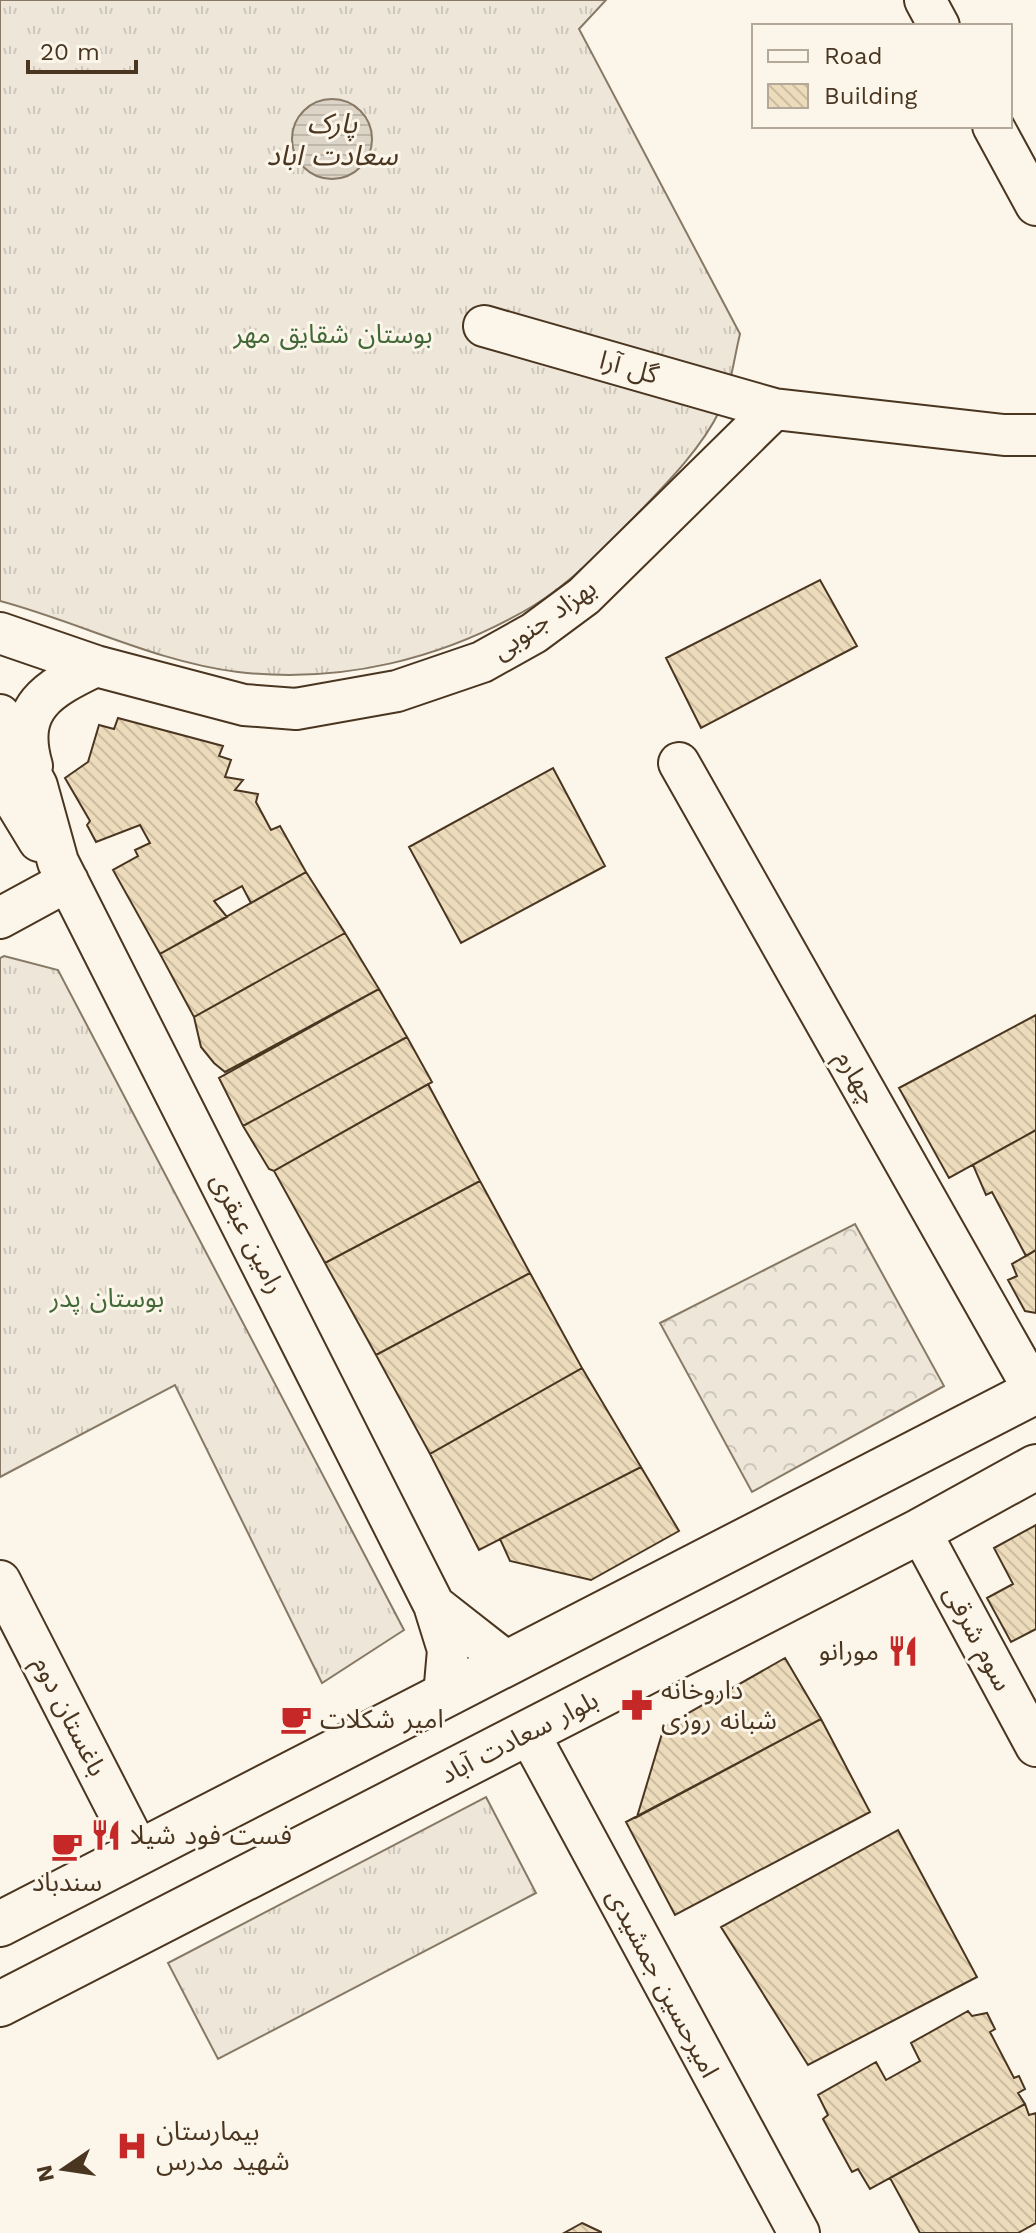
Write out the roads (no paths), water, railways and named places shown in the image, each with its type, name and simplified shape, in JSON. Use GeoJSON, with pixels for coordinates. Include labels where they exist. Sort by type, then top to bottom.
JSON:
{"type":"FeatureCollection","features":[{"type":"Feature","properties":{"kind":"main road"},"geometry":{"type":"LineString","coordinates":[[0,1924],[1036,1392]]}},
{"type":"Feature","properties":{"kind":"main road","name":"بلوار سعادت آباد"},"geometry":{"type":"LineString","coordinates":[[0,2004],[920,1531],[1036,1467]]}},
{"type":"Feature","properties":{"kind":"street"},"geometry":{"type":"LineString","coordinates":[[925,0],[938,24]]}},
{"type":"Feature","properties":{"kind":"street"},"geometry":{"type":"LineString","coordinates":[[994,128],[1036,205]]}},
{"type":"Feature","properties":{"kind":"street","name":"گل آرا"},"geometry":{"type":"LineString","coordinates":[[484,326],[774,409]]}},
{"type":"Feature","properties":{"kind":"street"},"geometry":{"type":"LineString","coordinates":[[774,409],[1004,435],[1036,435]]}},
{"type":"Feature","properties":{"kind":"street","name":"بهزاد جنوبی"},"geometry":{"type":"LineString","coordinates":[[0,633],[96,666],[213,698],[270,708],[328,706],[432,681],[495,655],[534,633],[584,596],[774,409]]}},
{"type":"Feature","properties":{"kind":"street"},"geometry":{"type":"LineString","coordinates":[[19,781],[27,724],[54,687],[96,666]]}},
{"type":"Feature","properties":{"kind":"street","name":"رامین عبقری"},"geometry":{"type":"LineString","coordinates":[[0,715],[19,781],[63,872],[434,1605],[448,1650],[444,1696]]}},
{"type":"Feature","properties":{"kind":"street","name":"چهارم"},"geometry":{"type":"LineString","coordinates":[[679,763],[1036,1392]]}},
{"type":"Feature","properties":{"kind":"street"},"geometry":{"type":"LineString","coordinates":[[0,918],[63,872]]}},
{"type":"Feature","properties":{"kind":"street","name":"سوم شرقی"},"geometry":{"type":"LineString","coordinates":[[920,1531],[1036,1746]]}},
{"type":"Feature","properties":{"kind":"street","name":"باغستان دوم"},"geometry":{"type":"LineString","coordinates":[[0,1581],[139,1852]]}},
{"type":"Feature","properties":{"kind":"street","name":"رامین عبقری"},"geometry":{"type":"LineString","coordinates":[[434,1605],[508,1663]]}},
{"type":"Feature","properties":{"kind":"street","name":"امیرحسین جمشیدی"},"geometry":{"type":"LineString","coordinates":[[528,1732],[799,2233]]}},
{"type":"Feature","properties":{"kind":"water","name":"پارک سعادت اباد"},"geometry":{"type":"Polygon","coordinates":[[[332,99],[347,102],[360,111],[369,124],[372,139],[369,154],[360,167],[347,176],[332,179],[317,176],[304,167],[295,154],[292,139],[295,124],[304,111],[317,102],[332,99]]]}},
{"type":"Feature","properties":{"kind":"place","name":"مورانو"},"geometry":{"type":"Point","coordinates":[903,1651]}},
{"type":"Feature","properties":{"kind":"place","name":"داروخانه شبانه روزی"},"geometry":{"type":"Point","coordinates":[637,1705]}},
{"type":"Feature","properties":{"kind":"place","name":"امیر شکلات"},"geometry":{"type":"Point","coordinates":[296,1719]}},
{"type":"Feature","properties":{"kind":"place","name":"فست فود شیلا"},"geometry":{"type":"Point","coordinates":[106,1835]}},
{"type":"Feature","properties":{"kind":"place","name":"سندباد"},"geometry":{"type":"Point","coordinates":[67,1846]}},
{"type":"Feature","properties":{"kind":"place","name":"بیمارستان شهید مدرس"},"geometry":{"type":"Point","coordinates":[132,2146]}},
{"type":"Feature","properties":{"kind":"park label","name":"بوستان شقایق مهر"},"geometry":{"type":"Point","coordinates":[333,334]}},
{"type":"Feature","properties":{"kind":"park label","name":"بوستان پدر"},"geometry":{"type":"Point","coordinates":[107,1298]}}]}
